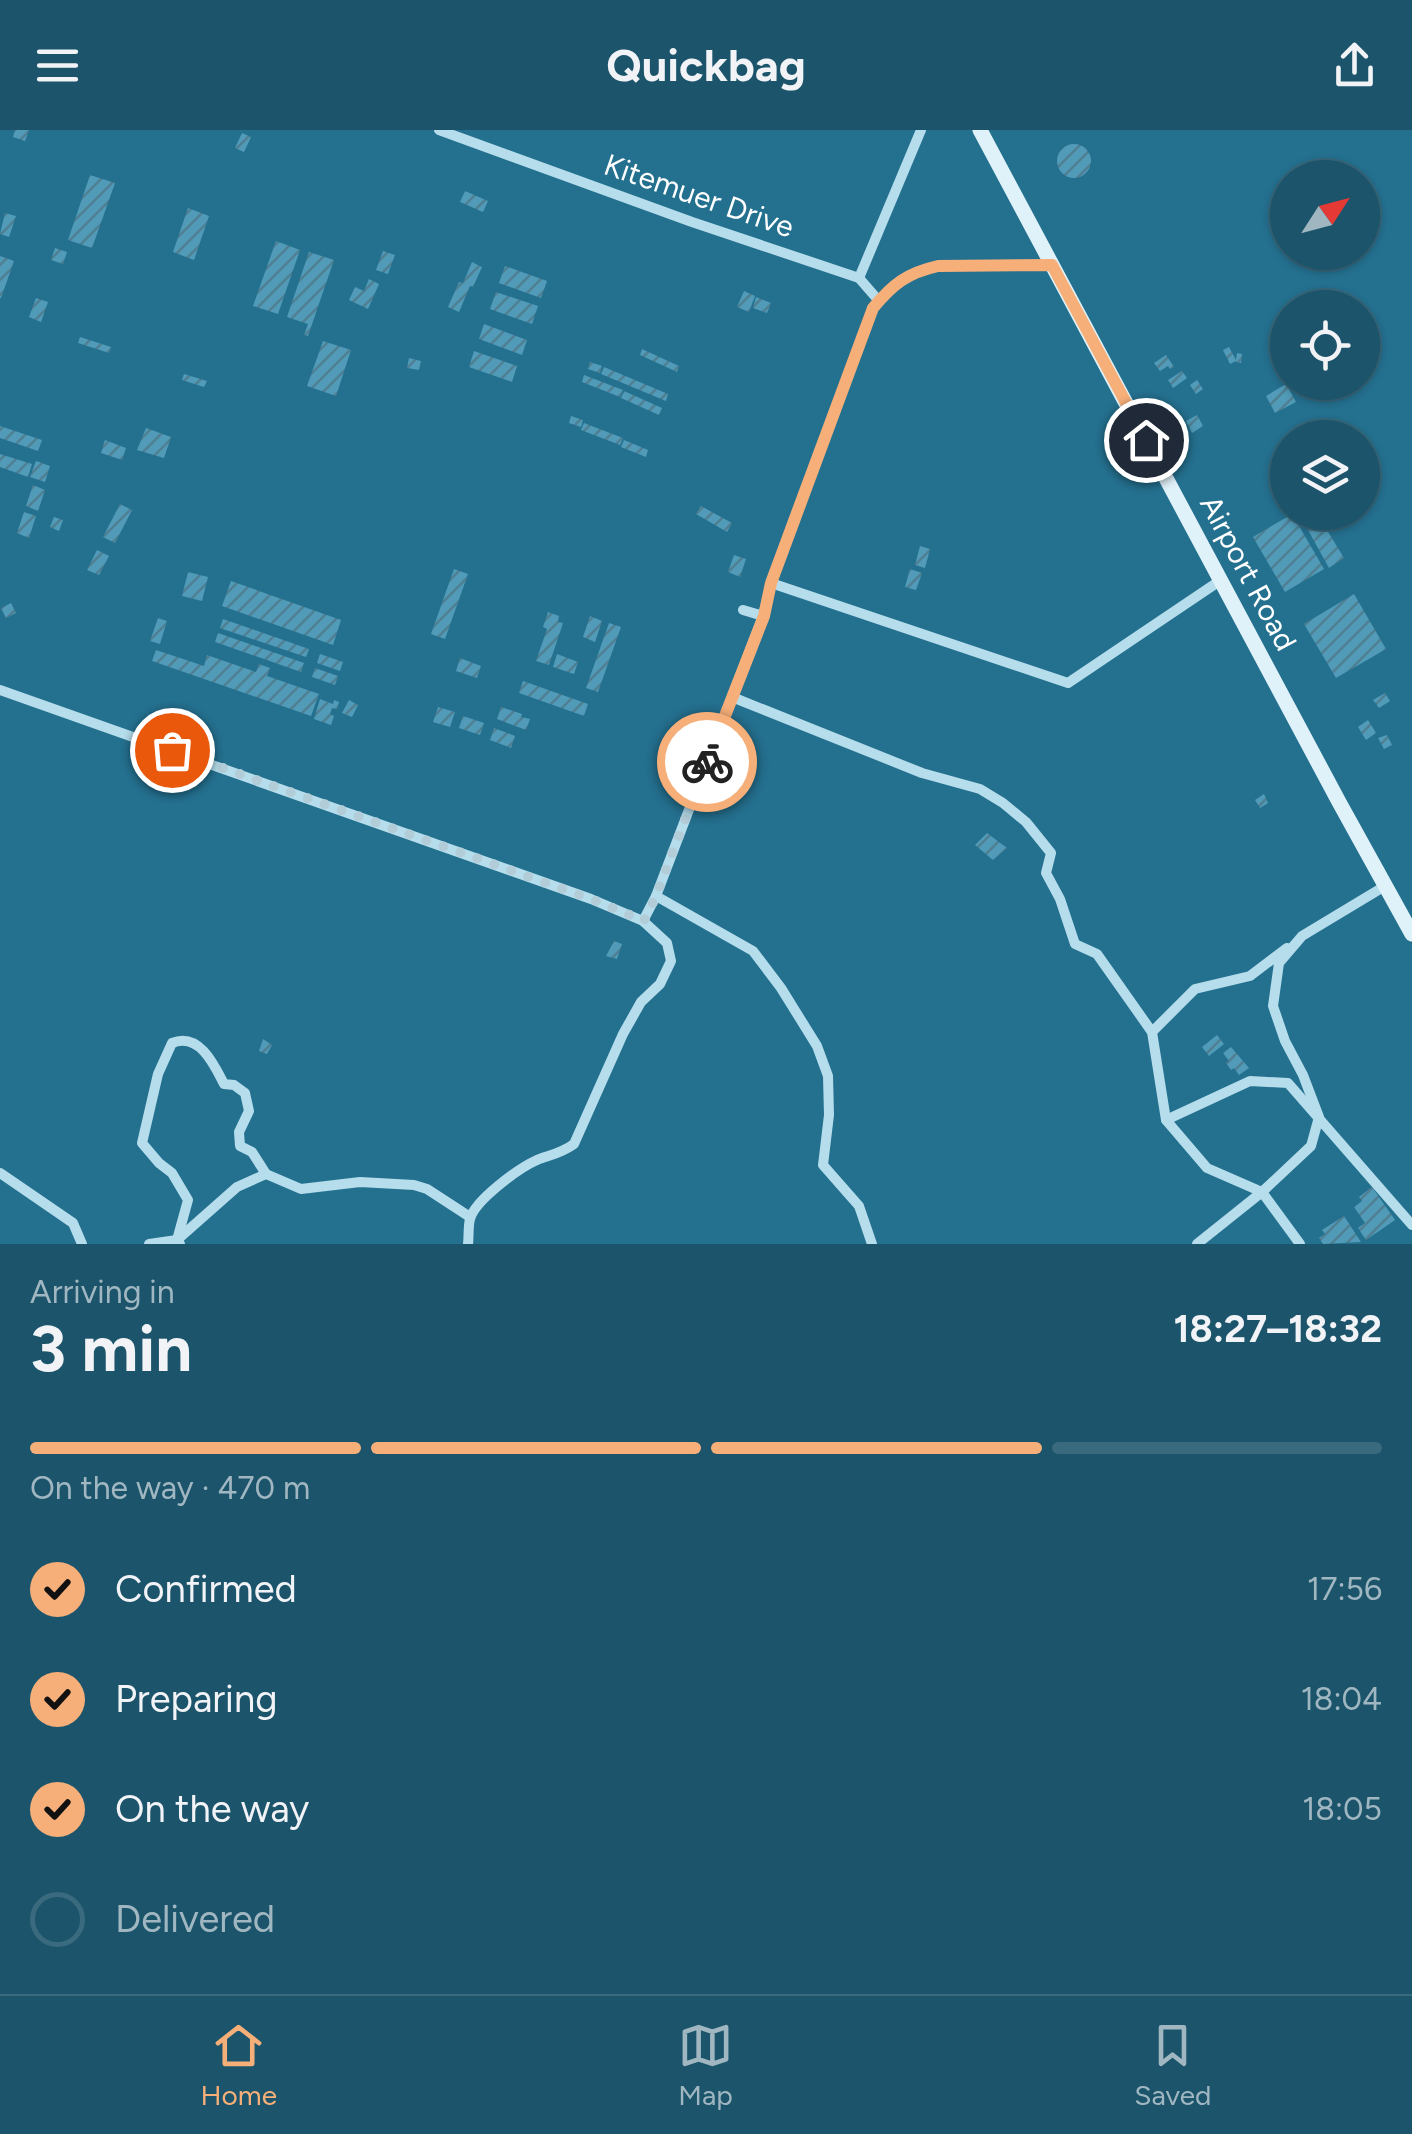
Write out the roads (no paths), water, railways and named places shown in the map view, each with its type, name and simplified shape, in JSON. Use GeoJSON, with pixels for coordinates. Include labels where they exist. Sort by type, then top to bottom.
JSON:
{"type":"FeatureCollection","features":[{"type":"Feature","properties":{"kind":"street"},"geometry":{"type":"LineString","coordinates":[[879,301],[859,278],[921,130]]}},
{"type":"Feature","properties":{"kind":"street","name":"Airport Road"},"geometry":{"type":"LineString","coordinates":[[980,130],[1412,934]]}},
{"type":"Feature","properties":{"kind":"street","name":"Kitemuer Drive"},"geometry":{"type":"LineString","coordinates":[[446,131],[692,222],[859,278]]}},
{"type":"Feature","properties":{"kind":"street"},"geometry":{"type":"LineString","coordinates":[[644,921],[764,616],[771,583],[873,308],[890,287],[920,270],[938,266],[1052,265]]}},
{"type":"Feature","properties":{"kind":"street"},"geometry":{"type":"LineString","coordinates":[[771,583],[1068,683],[1221,580]]}},
{"type":"Feature","properties":{"kind":"street"},"geometry":{"type":"LineString","coordinates":[[743,610],[764,616]]}},
{"type":"Feature","properties":{"kind":"street"},"geometry":{"type":"LineString","coordinates":[[0,690],[591,899],[644,921],[667,943],[672,962],[660,984],[640,1002],[574,1144],[517,1169],[470,1217],[468,1244]]}},
{"type":"Feature","properties":{"kind":"street"},"geometry":{"type":"LineString","coordinates":[[732,697],[922,773],[980,790],[1026,822],[1051,854],[1046,873],[1060,899],[1075,944],[1097,954],[1152,1032],[1166,1120],[1207,1168],[1262,1192],[1300,1244]]}},
{"type":"Feature","properties":{"kind":"street"},"geometry":{"type":"LineString","coordinates":[[1152,1032],[1195,990],[1250,976],[1302,936],[1385,886]]}},
{"type":"Feature","properties":{"kind":"street"},"geometry":{"type":"LineString","coordinates":[[656,896],[753,951],[817,1046],[828,1076],[829,1115],[822,1165],[859,1206],[872,1244]]}},
{"type":"Feature","properties":{"kind":"street"},"geometry":{"type":"LineString","coordinates":[[1198,1244],[1311,1146],[1319,1117],[1273,1006],[1280,963],[1302,936]]}},
{"type":"Feature","properties":{"kind":"street"},"geometry":{"type":"LineString","coordinates":[[178,1242],[188,1200],[172,1173],[142,1142],[158,1074],[174,1041],[194,1044],[206,1052],[224,1084],[234,1084],[245,1093],[249,1111],[239,1132],[240,1146],[252,1152],[266,1174],[301,1188],[360,1182],[414,1185],[470,1217]]}},
{"type":"Feature","properties":{"kind":"street"},"geometry":{"type":"LineString","coordinates":[[1166,1120],[1250,1081],[1288,1084],[1412,1225]]}},
{"type":"Feature","properties":{"kind":"street"},"geometry":{"type":"LineString","coordinates":[[0,1172],[73,1223],[82,1244]]}},
{"type":"Feature","properties":{"kind":"street"},"geometry":{"type":"LineString","coordinates":[[148,1244],[178,1242],[237,1187],[266,1174]]}}]}
